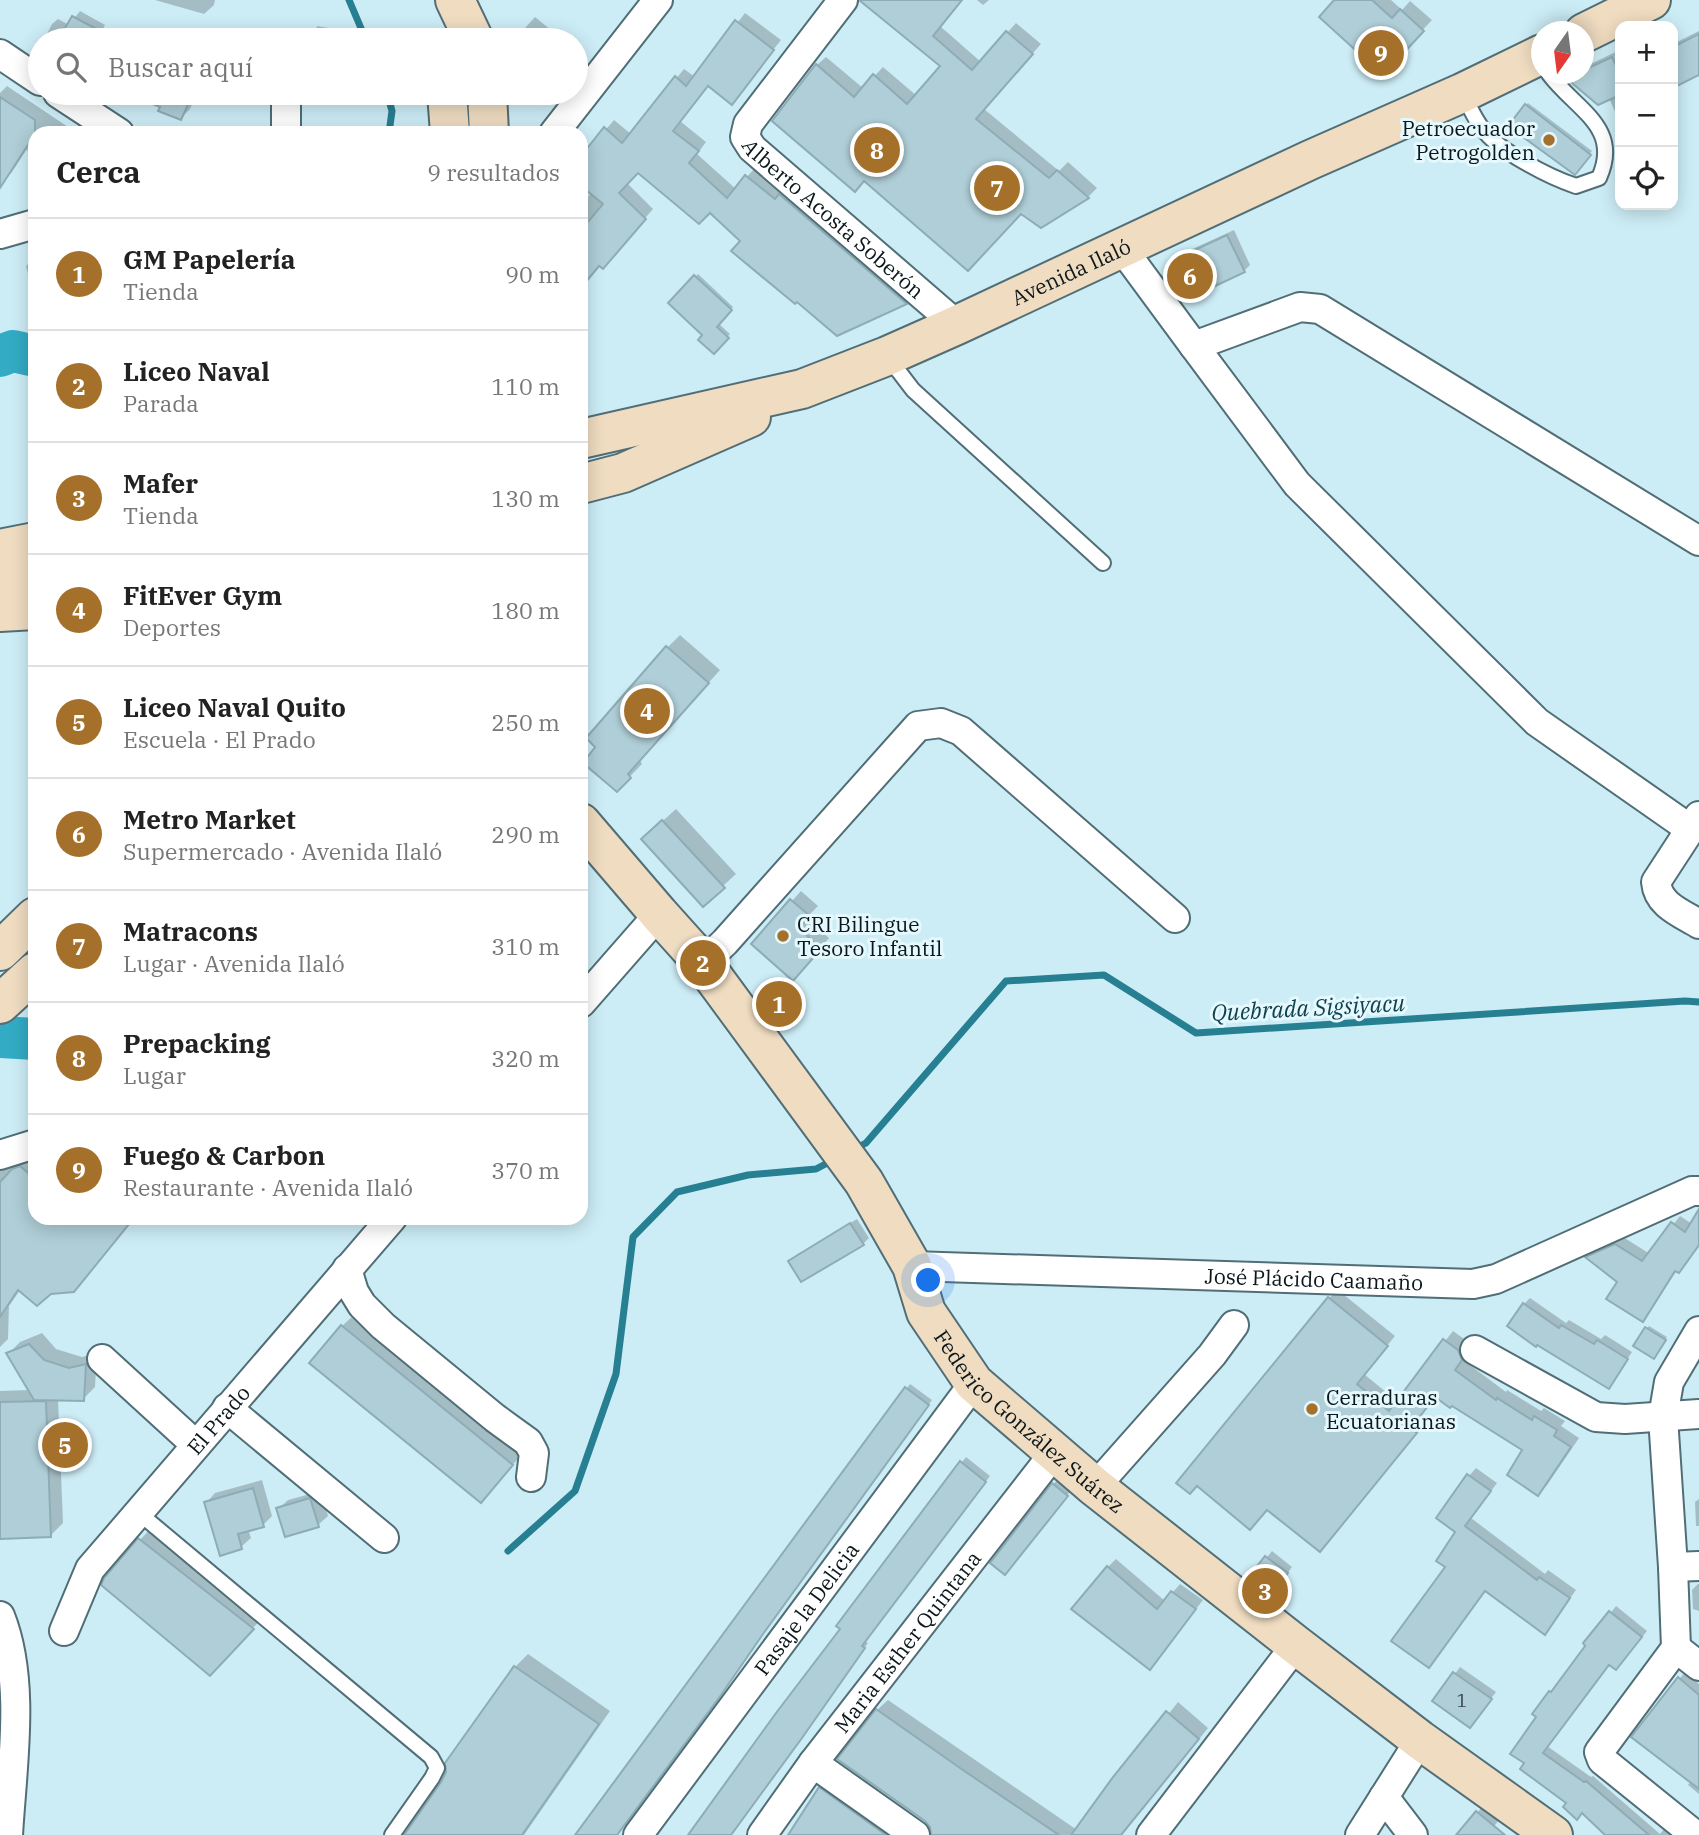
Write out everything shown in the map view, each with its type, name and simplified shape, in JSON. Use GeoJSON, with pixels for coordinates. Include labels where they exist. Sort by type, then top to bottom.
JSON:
{"type":"FeatureCollection","features":[{"type":"Feature","properties":{"kind":"street"},"geometry":{"type":"LineString","coordinates":[[438,0],[448,28]]}},
{"type":"Feature","properties":{"kind":"street"},"geometry":{"type":"LineString","coordinates":[[455,0],[468,28]]}},
{"type":"Feature","properties":{"kind":"street"},"geometry":{"type":"LineString","coordinates":[[588,90],[658,0]]}},
{"type":"Feature","properties":{"kind":"street","name":"Alberto Acosta Soberón"},"geometry":{"type":"LineString","coordinates":[[843,0],[748,124],[745,137],[752,148],[957,325]]}},
{"type":"Feature","properties":{"kind":"street"},"geometry":{"type":"LineString","coordinates":[[1594,28],[1651,0]]}},
{"type":"Feature","properties":{"kind":"street"},"geometry":{"type":"LineString","coordinates":[[0,54],[28,73]]}},
{"type":"Feature","properties":{"kind":"street","name":"Avenida Ilaló"},"geometry":{"type":"LineString","coordinates":[[588,437],[802,388],[887,356],[1531,59]]}},
{"type":"Feature","properties":{"kind":"street"},"geometry":{"type":"LineString","coordinates":[[76,105],[108,126]]}},
{"type":"Feature","properties":{"kind":"street"},"geometry":{"type":"LineString","coordinates":[[286,105],[286,126]]}},
{"type":"Feature","properties":{"kind":"street"},"geometry":{"type":"LineString","coordinates":[[448,105],[449,126]]}},
{"type":"Feature","properties":{"kind":"street"},"geometry":{"type":"LineString","coordinates":[[461,105],[462,126]]}},
{"type":"Feature","properties":{"kind":"street"},"geometry":{"type":"LineString","coordinates":[[488,105],[489,126]]}},
{"type":"Feature","properties":{"kind":"street"},"geometry":{"type":"LineString","coordinates":[[559,126],[576,105]]}},
{"type":"Feature","properties":{"kind":"street"},"geometry":{"type":"LineString","coordinates":[[0,234],[28,226]]}},
{"type":"Feature","properties":{"kind":"street"},"geometry":{"type":"LineString","coordinates":[[1121,247],[1297,484],[1536,722],[1695,822],[1656,882],[1657,893],[1665,903],[1699,925]]}},
{"type":"Feature","properties":{"kind":"street"},"geometry":{"type":"LineString","coordinates":[[1194,346],[1300,307],[1320,309],[1699,541]]}},
{"type":"Feature","properties":{"kind":"street"},"geometry":{"type":"LineString","coordinates":[[588,482],[624,473],[749,418],[802,388]]}},
{"type":"Feature","properties":{"kind":"street"},"geometry":{"type":"LineString","coordinates":[[0,549],[28,543]]}},
{"type":"Feature","properties":{"kind":"street"},"geometry":{"type":"LineString","coordinates":[[0,579],[28,573]]}},
{"type":"Feature","properties":{"kind":"street"},"geometry":{"type":"LineString","coordinates":[[0,612],[28,610]]}},
{"type":"Feature","properties":{"kind":"street"},"geometry":{"type":"LineString","coordinates":[[704,963],[918,726],[941,723],[961,731],[1175,918]]}},
{"type":"Feature","properties":{"kind":"street","name":"Federico González Suárez"},"geometry":{"type":"LineString","coordinates":[[588,831],[704,963],[864,1182],[912,1266],[926,1312],[974,1383],[1095,1487],[1296,1645],[1420,1740],[1553,1835]]}},
{"type":"Feature","properties":{"kind":"street"},"geometry":{"type":"LineString","coordinates":[[588,995],[659,914]]}},
{"type":"Feature","properties":{"kind":"street"},"geometry":{"type":"LineString","coordinates":[[0,951],[28,924]]}},
{"type":"Feature","properties":{"kind":"street"},"geometry":{"type":"LineString","coordinates":[[0,1004],[28,978]]}},
{"type":"Feature","properties":{"kind":"street"},"geometry":{"type":"LineString","coordinates":[[0,1155],[28,1146]]}},
{"type":"Feature","properties":{"kind":"street","name":"José Plácido Caamaño"},"geometry":{"type":"LineString","coordinates":[[912,1266],[1472,1284],[1496,1279],[1692,1191],[1699,1191]]}},
{"type":"Feature","properties":{"kind":"street","name":"El Prado"},"geometry":{"type":"LineString","coordinates":[[64,1631],[90,1569],[386,1225]]}},
{"type":"Feature","properties":{"kind":"street"},"geometry":{"type":"LineString","coordinates":[[347,1269],[354,1292],[383,1326],[495,1418],[528,1441],[534,1453],[531,1477]]}},
{"type":"Feature","properties":{"kind":"street"},"geometry":{"type":"LineString","coordinates":[[1095,1487],[1212,1355],[1234,1325]]}},
{"type":"Feature","properties":{"kind":"street"},"geometry":{"type":"LineString","coordinates":[[1695,1835],[1602,1760],[1598,1752],[1675,1648],[1686,1566],[1663,1417],[1669,1382],[1699,1331]]}},
{"type":"Feature","properties":{"kind":"street"},"geometry":{"type":"LineString","coordinates":[[1475,1350],[1596,1417],[1699,1414]]}},
{"type":"Feature","properties":{"kind":"street"},"geometry":{"type":"LineString","coordinates":[[102,1359],[196,1445]]}},
{"type":"Feature","properties":{"kind":"street","name":"Pasaje la Delicia"},"geometry":{"type":"LineString","coordinates":[[638,1835],[974,1383]]}},
{"type":"Feature","properties":{"kind":"street"},"geometry":{"type":"LineString","coordinates":[[228,1408],[384,1538]]}},
{"type":"Feature","properties":{"kind":"street","name":"Maria Esther Quintana"},"geometry":{"type":"LineString","coordinates":[[762,1835],[813,1763],[1055,1452]]}},
{"type":"Feature","properties":{"kind":"street"},"geometry":{"type":"LineString","coordinates":[[0,1616],[14,1667],[8,1835]]}},
{"type":"Feature","properties":{"kind":"street"},"geometry":{"type":"LineString","coordinates":[[1151,1835],[1296,1645]]}},
{"type":"Feature","properties":{"kind":"street"},"geometry":{"type":"LineString","coordinates":[[1675,1648],[1699,1666]]}},
{"type":"Feature","properties":{"kind":"street"},"geometry":{"type":"LineString","coordinates":[[1360,1835],[1420,1740]]}},
{"type":"Feature","properties":{"kind":"street"},"geometry":{"type":"LineString","coordinates":[[813,1763],[915,1835]]}},
{"type":"Feature","properties":{"kind":"street"},"geometry":{"type":"LineString","coordinates":[[1384,1797],[1413,1835]]}},
{"type":"Feature","properties":{"kind":"lane"},"geometry":{"type":"LineString","coordinates":[[1462,93],[1483,130],[1501,145],[1543,173],[1576,186],[1599,178],[1606,160],[1603,134],[1557,84]]}},
{"type":"Feature","properties":{"kind":"lane"},"geometry":{"type":"LineString","coordinates":[[887,356],[913,390],[1102,564]]}},
{"type":"Feature","properties":{"kind":"lane"},"geometry":{"type":"LineString","coordinates":[[139,1513],[431,1757],[437,1768],[392,1835]]}},
{"type":"Feature","properties":{"kind":"building"},"geometry":{"type":"Polygon","coordinates":[[[859,0],[962,0],[933,36],[972,70],[1006,31],[1033,54],[976,119],[1049,178],[1057,170],[1089,198],[1041,228],[1021,214],[968,271],[864,181],[855,192],[772,121],[816,64],[854,97],[873,74],[907,104],[940,66],[859,0]]]}},
{"type":"Feature","properties":{"kind":"building"},"geometry":{"type":"Polygon","coordinates":[[[1334,0],[1372,0],[1392,18],[1400,9],[1424,31],[1383,75],[1319,17],[1334,0]]]}},
{"type":"Feature","properties":{"kind":"building"},"geometry":{"type":"Polygon","coordinates":[[[72,16],[94,28],[65,28],[72,16]]]}},
{"type":"Feature","properties":{"kind":"building"},"geometry":{"type":"Polygon","coordinates":[[[735,20],[774,50],[732,105],[708,86],[673,131],[699,151],[689,163],[727,198],[745,175],[775,199],[779,194],[907,304],[837,336],[731,251],[740,241],[710,213],[699,224],[638,173],[619,193],[646,219],[603,269],[599,266],[588,279],[588,222],[603,204],[588,192],[588,147],[604,127],[622,143],[675,76],[686,86],[735,20]]]}},
{"type":"Feature","properties":{"kind":"building"},"geometry":{"type":"Polygon","coordinates":[[[1699,34],[1699,75],[1678,86],[1678,84],[1678,44],[1699,34]]]}},
{"type":"Feature","properties":{"kind":"building"},"geometry":{"type":"Polygon","coordinates":[[[1612,57],[1615,63],[1615,97],[1598,105],[1573,84],[1594,84],[1594,65],[1612,57]]]}},
{"type":"Feature","properties":{"kind":"building"},"geometry":{"type":"Polygon","coordinates":[[[0,97],[35,120],[35,126],[28,126],[28,145],[0,188],[0,97]]]}},
{"type":"Feature","properties":{"kind":"building","name":"Petroecuador Petrogolden"},"geometry":{"type":"Polygon","coordinates":[[[1525,104],[1591,155],[1575,175],[1508,126],[1525,104]]]}},
{"type":"Feature","properties":{"kind":"building"},"geometry":{"type":"Polygon","coordinates":[[[155,105],[188,105],[181,120],[158,111],[160,107],[155,105]]]}},
{"type":"Feature","properties":{"kind":"building"},"geometry":{"type":"Polygon","coordinates":[[[1227,235],[1245,272],[1194,296],[1169,262],[1227,235]]]}},
{"type":"Feature","properties":{"kind":"building"},"geometry":{"type":"Polygon","coordinates":[[[694,275],[732,310],[717,327],[729,338],[714,354],[698,340],[702,335],[668,303],[694,275]]]}},
{"type":"Feature","properties":{"kind":"building"},"geometry":{"type":"Polygon","coordinates":[[[666,646],[709,683],[628,774],[631,778],[617,792],[588,767],[588,756],[595,747],[588,740],[588,736],[666,646]]]}},
{"type":"Feature","properties":{"kind":"building"},"geometry":{"type":"Polygon","coordinates":[[[662,820],[725,888],[703,907],[641,839],[662,820]]]}},
{"type":"Feature","properties":{"kind":"building","name":"CRI Bilingue Tesoro Infantil"},"geometry":{"type":"Polygon","coordinates":[[[790,899],[810,916],[799,928],[821,949],[793,981],[751,944],[790,899]]]}},
{"type":"Feature","properties":{"kind":"building"},"geometry":{"type":"Polygon","coordinates":[[[20,1166],[28,1173],[28,1225],[128,1225],[74,1292],[51,1294],[37,1306],[18,1290],[0,1317],[0,1182],[12,1169],[20,1166]]]}},
{"type":"Feature","properties":{"kind":"building"},"geometry":{"type":"Polygon","coordinates":[[[1699,1209],[1699,1245],[1679,1273],[1675,1271],[1643,1322],[1606,1299],[1617,1282],[1585,1257],[1615,1244],[1642,1261],[1671,1222],[1685,1232],[1699,1209]]]}},
{"type":"Feature","properties":{"kind":"building"},"geometry":{"type":"Polygon","coordinates":[[[850,1223],[864,1245],[801,1282],[788,1261],[850,1223]]]}},
{"type":"Feature","properties":{"kind":"building","name":"Cerraduras Ecuatorianas"},"geometry":{"type":"Polygon","coordinates":[[[1328,1297],[1388,1346],[1357,1384],[1389,1411],[1443,1339],[1458,1350],[1462,1360],[1455,1370],[1496,1400],[1497,1398],[1532,1420],[1534,1416],[1557,1430],[1554,1436],[1571,1447],[1538,1496],[1507,1475],[1522,1450],[1435,1397],[1411,1428],[1417,1433],[1320,1552],[1267,1510],[1250,1530],[1197,1486],[1190,1494],[1176,1483],[1328,1297]]]}},
{"type":"Feature","properties":{"kind":"building"},"geometry":{"type":"Polygon","coordinates":[[[1523,1303],[1559,1328],[1561,1325],[1594,1344],[1597,1340],[1628,1359],[1609,1389],[1537,1345],[1536,1347],[1507,1326],[1523,1303]]]}},
{"type":"Feature","properties":{"kind":"building"},"geometry":{"type":"Polygon","coordinates":[[[341,1325],[513,1465],[481,1503],[309,1363],[341,1325]]]}},
{"type":"Feature","properties":{"kind":"building"},"geometry":{"type":"Polygon","coordinates":[[[1645,1327],[1666,1340],[1654,1359],[1633,1346],[1645,1327]]]}},
{"type":"Feature","properties":{"kind":"building"},"geometry":{"type":"Polygon","coordinates":[[[29,1344],[44,1360],[69,1368],[86,1364],[84,1401],[34,1400],[6,1353],[29,1344]]]}},
{"type":"Feature","properties":{"kind":"building"},"geometry":{"type":"Polygon","coordinates":[[[905,1387],[929,1405],[721,1695],[617,1835],[575,1835],[905,1387]]]}},
{"type":"Feature","properties":{"kind":"building"},"geometry":{"type":"Polygon","coordinates":[[[46,1401],[51,1537],[0,1539],[0,1402],[46,1401]]]}},
{"type":"Feature","properties":{"kind":"building"},"geometry":{"type":"Polygon","coordinates":[[[960,1461],[986,1482],[862,1646],[865,1648],[802,1738],[731,1835],[688,1835],[840,1629],[836,1626],[960,1461]]]}},
{"type":"Feature","properties":{"kind":"building"},"geometry":{"type":"Polygon","coordinates":[[[1467,1474],[1491,1491],[1465,1526],[1537,1580],[1539,1577],[1570,1598],[1545,1635],[1485,1591],[1429,1668],[1391,1641],[1445,1567],[1436,1561],[1455,1532],[1436,1518],[1467,1474]]]}},
{"type":"Feature","properties":{"kind":"building"},"geometry":{"type":"Polygon","coordinates":[[[1052,1483],[1068,1496],[1005,1575],[990,1563],[1052,1483]]]}},
{"type":"Feature","properties":{"kind":"building"},"geometry":{"type":"Polygon","coordinates":[[[253,1488],[264,1527],[238,1534],[242,1549],[220,1556],[204,1502],[253,1488]]]}},
{"type":"Feature","properties":{"kind":"building"},"geometry":{"type":"Polygon","coordinates":[[[310,1498],[319,1527],[285,1537],[276,1508],[310,1498]]]}},
{"type":"Feature","properties":{"kind":"building"},"geometry":{"type":"Polygon","coordinates":[[[138,1538],[254,1629],[210,1676],[101,1585],[138,1538]]]}},
{"type":"Feature","properties":{"kind":"building"},"geometry":{"type":"Polygon","coordinates":[[[1265,1556],[1288,1573],[1270,1597],[1247,1579],[1265,1556]]]}},
{"type":"Feature","properties":{"kind":"building"},"geometry":{"type":"Polygon","coordinates":[[[1107,1566],[1157,1609],[1171,1591],[1196,1609],[1150,1670],[1071,1609],[1107,1566]]]}},
{"type":"Feature","properties":{"kind":"building"},"geometry":{"type":"Polygon","coordinates":[[[1609,1611],[1642,1637],[1616,1670],[1609,1665],[1543,1753],[1586,1781],[1649,1835],[1605,1835],[1582,1813],[1577,1820],[1563,1807],[1566,1803],[1520,1769],[1524,1763],[1510,1754],[1536,1717],[1532,1714],[1609,1611]]]}},
{"type":"Feature","properties":{"kind":"building"},"geometry":{"type":"Polygon","coordinates":[[[514,1666],[599,1724],[522,1835],[404,1835],[441,1782],[446,1772],[445,1763],[514,1666]]]}},
{"type":"Feature","properties":{"kind":"building"},"geometry":{"type":"Polygon","coordinates":[[[1453,1672],[1492,1699],[1470,1728],[1432,1701],[1453,1672]]]}},
{"type":"Feature","properties":{"kind":"building"},"geometry":{"type":"Polygon","coordinates":[[[1678,1677],[1699,1695],[1699,1789],[1631,1737],[1678,1677]]]}},
{"type":"Feature","properties":{"kind":"building"},"geometry":{"type":"Polygon","coordinates":[[[876,1709],[1059,1835],[931,1835],[930,1827],[925,1821],[837,1759],[876,1709]]]}},
{"type":"Feature","properties":{"kind":"building"},"geometry":{"type":"Polygon","coordinates":[[[1166,1711],[1199,1739],[1121,1835],[1071,1835],[1113,1777],[1166,1711]]]}},
{"type":"Feature","properties":{"kind":"building"},"geometry":{"type":"Polygon","coordinates":[[[819,1787],[886,1835],[788,1835],[819,1787]]]}},
{"type":"Feature","properties":{"kind":"building"},"geometry":{"type":"Polygon","coordinates":[[[1476,1811],[1505,1835],[1456,1835],[1476,1811]]]}},
{"type":"Feature","properties":{"kind":"waterway"},"geometry":{"type":"LineString","coordinates":[[349,0],[361,28]]}},
{"type":"Feature","properties":{"kind":"waterway"},"geometry":{"type":"LineString","coordinates":[[390,105],[390,126]]}},
{"type":"Feature","properties":{"kind":"waterway"},"geometry":{"type":"LineString","coordinates":[[0,356],[13,351],[28,354]]}},
{"type":"Feature","properties":{"kind":"waterway","name":"Quebrada Sigsiyacu"},"geometry":{"type":"LineString","coordinates":[[855,1149],[866,1143],[1006,981],[1104,975],[1196,1033],[1699,1002]]}},
{"type":"Feature","properties":{"kind":"waterway"},"geometry":{"type":"LineString","coordinates":[[0,1037],[28,1039]]}},
{"type":"Feature","properties":{"kind":"waterway","name":"Quebrada Sigsiyacu"},"geometry":{"type":"LineString","coordinates":[[508,1551],[575,1491],[616,1374],[633,1237],[677,1192],[748,1175],[816,1169],[835,1159]]}},
{"type":"Feature","properties":{"kind":"place","name":"Fuego & Carbon"},"geometry":{"type":"Point","coordinates":[1381,53]}},
{"type":"Feature","properties":{"kind":"place","name":"Petroecuador Petrogolden"},"geometry":{"type":"Point","coordinates":[1549,140]}},
{"type":"Feature","properties":{"kind":"place","name":"Prepacking"},"geometry":{"type":"Point","coordinates":[877,150]}},
{"type":"Feature","properties":{"kind":"place","name":"Matracons"},"geometry":{"type":"Point","coordinates":[997,188]}},
{"type":"Feature","properties":{"kind":"place","name":"Metro Market"},"geometry":{"type":"Point","coordinates":[1190,276]}},
{"type":"Feature","properties":{"kind":"place","name":"FitEver Gym"},"geometry":{"type":"Point","coordinates":[647,711]}},
{"type":"Feature","properties":{"kind":"place","name":"CRI Bilingue Tesoro Infantil"},"geometry":{"type":"Point","coordinates":[783,936]}},
{"type":"Feature","properties":{"kind":"place","name":"Liceo Naval"},"geometry":{"type":"Point","coordinates":[703,963]}},
{"type":"Feature","properties":{"kind":"place","name":"GM Papelería"},"geometry":{"type":"Point","coordinates":[779,1004]}},
{"type":"Feature","properties":{"kind":"place","name":"Cerraduras Ecuatorianas"},"geometry":{"type":"Point","coordinates":[1312,1409]}},
{"type":"Feature","properties":{"kind":"place","name":"Liceo Naval Quito"},"geometry":{"type":"Point","coordinates":[65,1445]}},
{"type":"Feature","properties":{"kind":"place","name":"Mafer"},"geometry":{"type":"Point","coordinates":[1265,1591]}}]}
